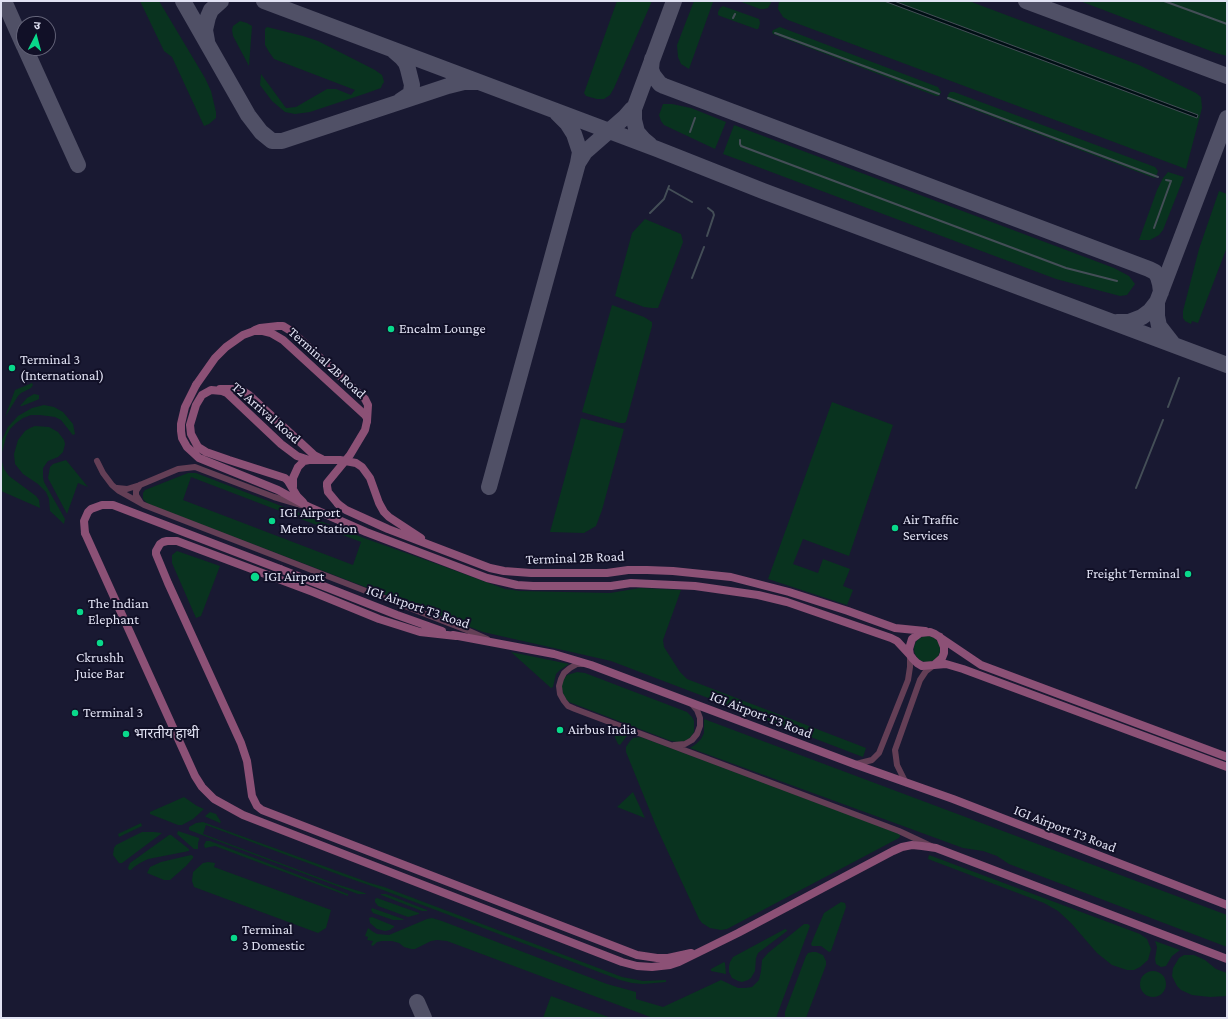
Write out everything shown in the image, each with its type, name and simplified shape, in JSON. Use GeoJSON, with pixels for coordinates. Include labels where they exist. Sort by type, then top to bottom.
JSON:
{"type":"FeatureCollection","features":[{"type":"Feature","properties":{"kind":"main road"},"geometry":{"type":"LineString","coordinates":[[249,332],[260,328],[274,326],[283,326],[291,331],[365,399],[368,405],[367,421]]}},
{"type":"Feature","properties":{"kind":"main road","name":"Terminal 2B Road"},"geometry":{"type":"LineString","coordinates":[[910,655],[897,641],[891,638],[787,602],[727,589],[652,583],[631,583],[611,586],[533,586],[503,583],[487,578],[394,543],[309,507],[278,490],[199,458],[191,452],[182,438],[181,424],[186,407],[196,385],[215,358],[231,344],[249,332],[263,331],[278,336],[284,340],[365,415],[367,421],[364,430],[350,456],[326,486],[328,492],[338,504],[346,510],[490,568],[517,572],[607,573],[628,570],[673,571],[732,578],[789,592],[895,628],[925,631]]}},
{"type":"Feature","properties":{"kind":"main road"},"geometry":{"type":"LineString","coordinates":[[211,390],[232,389],[245,392],[314,455],[326,459]]}},
{"type":"Feature","properties":{"kind":"main road","name":"T2 Arrival Road"},"geometry":{"type":"LineString","coordinates":[[309,507],[298,496],[288,481],[281,476],[242,465],[212,454],[202,450],[195,443],[191,434],[191,420],[199,399],[206,392],[211,390],[227,393],[292,453],[303,459],[340,460],[362,467],[370,478],[384,512],[389,517],[435,547]]}},
{"type":"Feature","properties":{"kind":"main road"},"geometry":{"type":"LineString","coordinates":[[293,488],[292,482],[294,472],[301,464],[309,460]]}},
{"type":"Feature","properties":{"kind":"main road","name":"IGI Airport T3 Road"},"geometry":{"type":"LineString","coordinates":[[703,950],[680,962],[670,965],[645,967],[622,962],[243,815],[224,805],[206,792],[198,782],[188,762],[85,533],[84,521],[88,512],[96,506],[114,505],[397,615],[456,636],[554,654],[591,665],[854,764],[960,802],[1227,905]]}},
{"type":"Feature","properties":{"kind":"main road"},"geometry":{"type":"LineString","coordinates":[[456,636],[420,632],[385,621],[313,592],[177,542],[163,542],[156,551],[165,576],[244,752],[252,796],[257,806],[262,810],[637,955],[652,958],[668,958],[703,950],[745,930],[893,851],[902,847],[912,846],[936,848],[1227,959]]}},
{"type":"Feature","properties":{"kind":"main road"},"geometry":{"type":"LineString","coordinates":[[646,570],[646,580],[652,583]]}},
{"type":"Feature","properties":{"kind":"main road"},"geometry":{"type":"LineString","coordinates":[[1227,757],[981,665],[936,634],[925,631],[915,635],[912,639],[909,649],[910,655],[922,666],[946,664],[963,669],[1227,767]]}},
{"type":"Feature","properties":{"kind":"main road"},"geometry":{"type":"LineString","coordinates":[[934,665],[942,658],[944,652],[944,647],[940,637]]}},
{"type":"Feature","properties":{"kind":"street"},"geometry":{"type":"LineString","coordinates":[[97,461],[107,479],[115,488],[144,505],[494,642]]}},
{"type":"Feature","properties":{"kind":"street"},"geometry":{"type":"LineString","coordinates":[[115,488],[127,489],[178,469],[195,468],[274,497],[309,507]]}},
{"type":"Feature","properties":{"kind":"street"},"geometry":{"type":"LineString","coordinates":[[140,485],[136,491],[136,495],[144,505]]}},
{"type":"Feature","properties":{"kind":"street"},"geometry":{"type":"LineString","coordinates":[[854,764],[872,760],[879,753],[908,680],[910,655]]}},
{"type":"Feature","properties":{"kind":"street"},"geometry":{"type":"LineString","coordinates":[[591,665],[576,664],[564,672],[559,686],[560,694],[568,706],[899,830],[936,848]]}},
{"type":"Feature","properties":{"kind":"street"},"geometry":{"type":"LineString","coordinates":[[906,783],[895,757],[895,750],[920,680],[926,671],[934,665]]}},
{"type":"Feature","properties":{"kind":"street"},"geometry":{"type":"LineString","coordinates":[[669,744],[677,746],[685,744],[692,740],[699,730],[700,718],[697,710],[692,704],[685,700]]}},
{"type":"Feature","properties":{"kind":"green space"},"geometry":{"type":"Polygon","coordinates":[[[140,1],[159,1],[205,78],[211,91],[216,112],[216,118],[209,124],[204,126],[172,57],[164,51],[140,1]]]}},
{"type":"Feature","properties":{"kind":"green space"},"geometry":{"type":"Polygon","coordinates":[[[617,1],[652,1],[614,88],[610,95],[604,99],[597,99],[586,96],[584,93],[617,1]]]}},
{"type":"Feature","properties":{"kind":"green space"},"geometry":{"type":"Polygon","coordinates":[[[694,1],[713,2],[689,69],[681,64],[678,57],[677,45],[694,1]]]}},
{"type":"Feature","properties":{"kind":"green space"},"geometry":{"type":"Polygon","coordinates":[[[739,1],[772,1],[768,8],[760,9],[739,1]]]}},
{"type":"Feature","properties":{"kind":"green space"},"geometry":{"type":"Polygon","coordinates":[[[779,1],[969,1],[1139,65],[1196,93],[1201,97],[1202,108],[1186,169],[788,20],[783,17],[778,9],[779,1]]]}},
{"type":"Feature","properties":{"kind":"green space"},"geometry":{"type":"Polygon","coordinates":[[[1080,1],[1227,1],[1227,56],[1216,53],[1080,1]]]}},
{"type":"Feature","properties":{"kind":"green space"},"geometry":{"type":"Polygon","coordinates":[[[723,6],[759,19],[760,23],[758,29],[718,15],[720,8],[723,6]]]}},
{"type":"Feature","properties":{"kind":"green space"},"geometry":{"type":"Polygon","coordinates":[[[240,21],[252,26],[249,66],[233,36],[233,26],[240,21]]]}},
{"type":"Feature","properties":{"kind":"green space"},"geometry":{"type":"Polygon","coordinates":[[[267,27],[318,41],[375,70],[382,75],[383,78],[384,82],[381,88],[310,112],[295,114],[285,112],[272,101],[260,85],[261,74],[286,108],[296,107],[327,89],[336,89],[351,95],[355,90],[274,59],[265,45],[265,29],[267,27]]]}},
{"type":"Feature","properties":{"kind":"green space"},"geometry":{"type":"Polygon","coordinates":[[[780,27],[938,87],[941,92],[939,96],[936,96],[773,34],[773,30],[780,27]]]}},
{"type":"Feature","properties":{"kind":"green space"},"geometry":{"type":"Polygon","coordinates":[[[950,92],[954,92],[1155,167],[1158,171],[1156,177],[1154,178],[948,100],[948,95],[950,92]]]}},
{"type":"Feature","properties":{"kind":"green space"},"geometry":{"type":"Polygon","coordinates":[[[663,104],[672,104],[691,108],[726,122],[715,149],[664,125],[659,115],[663,104]]]}},
{"type":"Feature","properties":{"kind":"green space"},"geometry":{"type":"Polygon","coordinates":[[[734,125],[1114,268],[1129,276],[1135,284],[1127,295],[1120,296],[1056,279],[723,154],[734,125]]]}},
{"type":"Feature","properties":{"kind":"green space"},"geometry":{"type":"Polygon","coordinates":[[[1168,172],[1184,177],[1163,230],[1159,235],[1150,240],[1139,240],[1157,190],[1168,172]]]}},
{"type":"Feature","properties":{"kind":"green space"},"geometry":{"type":"Polygon","coordinates":[[[1219,191],[1227,194],[1227,247],[1198,323],[1192,321],[1191,324],[1183,318],[1183,311],[1199,249],[1219,191]]]}},
{"type":"Feature","properties":{"kind":"green space"},"geometry":{"type":"Polygon","coordinates":[[[645,219],[681,234],[683,242],[658,308],[644,307],[615,296],[632,233],[645,219]]]}},
{"type":"Feature","properties":{"kind":"green space"},"geometry":{"type":"Polygon","coordinates":[[[612,305],[644,317],[652,322],[626,422],[624,423],[582,412],[612,305]]]}},
{"type":"Feature","properties":{"kind":"green space"},"geometry":{"type":"Polygon","coordinates":[[[32,383],[33,385],[31,388],[18,396],[5,417],[15,390],[32,383]]]}},
{"type":"Feature","properties":{"kind":"green space"},"geometry":{"type":"Polygon","coordinates":[[[34,394],[39,395],[39,399],[20,406],[27,398],[34,394]]]}},
{"type":"Feature","properties":{"kind":"green space"},"geometry":{"type":"Polygon","coordinates":[[[832,402],[893,425],[849,556],[803,539],[793,564],[818,573],[823,559],[850,569],[843,586],[853,590],[847,605],[768,579],[832,402]]]}},
{"type":"Feature","properties":{"kind":"green space"},"geometry":{"type":"Polygon","coordinates":[[[44,405],[54,407],[63,412],[73,424],[75,434],[73,435],[61,420],[55,417],[31,415],[23,418],[10,429],[2,452],[4,469],[9,476],[36,496],[39,500],[40,508],[1,491],[1,442],[8,427],[18,416],[32,408],[44,405]]]}},
{"type":"Feature","properties":{"kind":"green space"},"geometry":{"type":"Polygon","coordinates":[[[581,418],[624,429],[602,510],[596,526],[584,533],[550,532],[581,418]]]}},
{"type":"Feature","properties":{"kind":"green space"},"geometry":{"type":"Polygon","coordinates":[[[35,426],[49,427],[58,432],[64,440],[65,444],[63,452],[58,457],[48,461],[43,468],[43,477],[44,482],[65,519],[64,524],[50,511],[49,499],[46,492],[38,484],[23,474],[15,464],[14,454],[18,440],[25,431],[35,426]]]}},
{"type":"Feature","properties":{"kind":"green space"},"geometry":{"type":"Polygon","coordinates":[[[66,460],[88,487],[78,483],[67,514],[48,478],[50,467],[53,464],[66,460]]]}},
{"type":"Feature","properties":{"kind":"green space"},"geometry":{"type":"Polygon","coordinates":[[[188,473],[196,473],[364,538],[505,589],[520,591],[610,593],[640,588],[681,590],[663,640],[664,647],[680,672],[687,679],[866,748],[863,757],[611,661],[483,632],[148,504],[143,499],[143,493],[145,490],[188,473]],[[191,477],[183,500],[353,565],[361,542],[191,477]]]}},
{"type":"Feature","properties":{"kind":"green space"},"geometry":{"type":"Polygon","coordinates":[[[177,551],[220,566],[201,616],[196,618],[172,563],[172,555],[177,551]]]}},
{"type":"Feature","properties":{"kind":"green space"},"geometry":{"type":"Polygon","coordinates":[[[927,636],[937,639],[940,649],[937,659],[927,662],[917,659],[914,649],[917,639],[927,636]]]}},
{"type":"Feature","properties":{"kind":"green space"},"geometry":{"type":"Polygon","coordinates":[[[511,652],[569,664],[556,674],[553,687],[551,688],[511,652]]]}},
{"type":"Feature","properties":{"kind":"green space"},"geometry":{"type":"Polygon","coordinates":[[[577,672],[585,673],[687,712],[694,721],[694,732],[690,738],[685,741],[671,741],[569,702],[564,697],[562,683],[567,675],[577,672]]]}},
{"type":"Feature","properties":{"kind":"green space"},"geometry":{"type":"Polygon","coordinates":[[[704,719],[1227,915],[1227,947],[1009,864],[997,856],[983,851],[963,848],[690,748],[701,739],[704,733],[704,719]]]}},
{"type":"Feature","properties":{"kind":"green space"},"geometry":{"type":"Polygon","coordinates":[[[613,725],[631,733],[620,745],[618,744],[611,729],[613,725]]]}},
{"type":"Feature","properties":{"kind":"green space"},"geometry":{"type":"Polygon","coordinates":[[[641,737],[900,834],[900,836],[899,838],[727,929],[721,930],[710,928],[699,919],[656,826],[626,752],[626,747],[633,738],[641,737]]]}},
{"type":"Feature","properties":{"kind":"green space"},"geometry":{"type":"Polygon","coordinates":[[[633,792],[645,818],[617,807],[633,792]]]}},
{"type":"Feature","properties":{"kind":"green space"},"geometry":{"type":"Polygon","coordinates":[[[184,797],[204,809],[193,819],[182,825],[178,825],[150,814],[150,812],[184,797]]]}},
{"type":"Feature","properties":{"kind":"green space"},"geometry":{"type":"Polygon","coordinates":[[[210,812],[216,814],[221,822],[220,823],[205,816],[210,812]]]}},
{"type":"Feature","properties":{"kind":"green space"},"geometry":{"type":"Polygon","coordinates":[[[203,822],[384,887],[622,977],[643,981],[666,980],[666,982],[643,984],[620,980],[206,825],[203,834],[366,894],[358,894],[189,830],[189,827],[196,823],[203,822]]]}},
{"type":"Feature","properties":{"kind":"green space"},"geometry":{"type":"Polygon","coordinates":[[[141,823],[142,826],[119,837],[118,834],[141,823]]]}},
{"type":"Feature","properties":{"kind":"green space"},"geometry":{"type":"Polygon","coordinates":[[[178,831],[199,838],[198,849],[194,849],[177,834],[178,831]]]}},
{"type":"Feature","properties":{"kind":"green space"},"geometry":{"type":"Polygon","coordinates":[[[142,832],[162,833],[122,863],[119,863],[113,855],[116,845],[142,832]]]}},
{"type":"Feature","properties":{"kind":"green space"},"geometry":{"type":"Polygon","coordinates":[[[169,835],[189,849],[189,851],[148,859],[129,870],[128,868],[130,863],[169,835]]]}},
{"type":"Feature","properties":{"kind":"green space"},"geometry":{"type":"Polygon","coordinates":[[[206,841],[210,841],[348,894],[348,896],[215,846],[205,848],[204,845],[206,841]]]}},
{"type":"Feature","properties":{"kind":"green space"},"geometry":{"type":"Polygon","coordinates":[[[191,855],[193,858],[170,880],[164,880],[147,873],[150,867],[161,862],[191,855]]]}},
{"type":"Feature","properties":{"kind":"green space"},"geometry":{"type":"Polygon","coordinates":[[[929,855],[1140,934],[1147,939],[1151,949],[1148,960],[1134,970],[1127,970],[1112,965],[1097,953],[1071,923],[1058,911],[1044,903],[928,859],[929,855]]]}},
{"type":"Feature","properties":{"kind":"green space"},"geometry":{"type":"Polygon","coordinates":[[[203,863],[215,863],[214,867],[331,910],[326,928],[318,933],[194,887],[192,881],[193,872],[203,863]]]}},
{"type":"Feature","properties":{"kind":"green space"},"geometry":{"type":"Polygon","coordinates":[[[381,894],[386,894],[427,911],[422,911],[381,894]]]}},
{"type":"Feature","properties":{"kind":"green space"},"geometry":{"type":"Polygon","coordinates":[[[377,898],[419,914],[408,917],[378,906],[375,902],[375,899],[377,898]]]}},
{"type":"Feature","properties":{"kind":"green space"},"geometry":{"type":"Polygon","coordinates":[[[841,902],[845,903],[846,907],[831,951],[829,952],[821,946],[812,946],[811,944],[824,913],[841,902]]]}},
{"type":"Feature","properties":{"kind":"green space"},"geometry":{"type":"Polygon","coordinates":[[[372,908],[404,920],[393,920],[373,913],[371,910],[372,908]]]}},
{"type":"Feature","properties":{"kind":"green space"},"geometry":{"type":"Polygon","coordinates":[[[372,917],[394,927],[385,931],[377,929],[370,923],[369,918],[372,917]]]}},
{"type":"Feature","properties":{"kind":"green space"},"geometry":{"type":"Polygon","coordinates":[[[432,918],[607,984],[636,992],[636,999],[663,1007],[721,980],[738,988],[752,987],[759,980],[762,960],[768,953],[804,924],[808,924],[810,926],[776,1018],[653,1018],[447,941],[431,941],[415,949],[411,949],[392,941],[377,942],[373,946],[371,945],[373,941],[367,940],[368,937],[365,936],[368,928],[377,934],[389,935],[432,918]]]}},
{"type":"Feature","properties":{"kind":"green space"},"geometry":{"type":"Polygon","coordinates":[[[785,929],[787,931],[758,953],[755,971],[751,978],[742,982],[732,978],[729,972],[729,966],[733,957],[785,929]]]}},
{"type":"Feature","properties":{"kind":"green space"},"geometry":{"type":"Polygon","coordinates":[[[1155,941],[1180,950],[1172,956],[1166,966],[1161,967],[1156,964],[1155,959],[1157,947],[1155,941]]]}},
{"type":"Feature","properties":{"kind":"green space"},"geometry":{"type":"Polygon","coordinates":[[[812,952],[823,955],[826,965],[806,1018],[785,1018],[785,1012],[806,956],[808,953],[812,952]]]}},
{"type":"Feature","properties":{"kind":"green space"},"geometry":{"type":"Polygon","coordinates":[[[1184,955],[1194,955],[1205,960],[1216,969],[1227,973],[1227,996],[1210,997],[1192,995],[1181,990],[1177,986],[1172,976],[1173,968],[1179,958],[1184,955]]]}},
{"type":"Feature","properties":{"kind":"green space"},"geometry":{"type":"Polygon","coordinates":[[[724,962],[726,974],[711,971],[711,969],[724,962]]]}},
{"type":"Feature","properties":{"kind":"green space"},"geometry":{"type":"Polygon","coordinates":[[[1153,971],[1162,975],[1166,984],[1162,993],[1153,997],[1144,993],[1140,984],[1144,975],[1153,971]]]}},
{"type":"Feature","properties":{"kind":"green space"},"geometry":{"type":"Polygon","coordinates":[[[551,996],[611,1018],[543,1018],[551,996]]]}},
{"type":"Feature","properties":{"kind":"shaded area"},"geometry":{"type":"Polygon","coordinates":[[[884,1],[894,1],[1198,115],[1197,118],[884,1]]]}},
{"type":"Feature","properties":{"kind":"waterway"},"geometry":{"type":"LineString","coordinates":[[1164,1],[1227,24]]}},
{"type":"Feature","properties":{"kind":"waterway"},"geometry":{"type":"LineString","coordinates":[[733,18],[735,14]]}},
{"type":"Feature","properties":{"kind":"waterway"},"geometry":{"type":"LineString","coordinates":[[775,33],[939,94]]}},
{"type":"Feature","properties":{"kind":"waterway"},"geometry":{"type":"LineString","coordinates":[[948,98],[1158,177]]}},
{"type":"Feature","properties":{"kind":"waterway"},"geometry":{"type":"LineString","coordinates":[[690,132],[695,118]]}},
{"type":"Feature","properties":{"kind":"waterway"},"geometry":{"type":"LineString","coordinates":[[740,140],[741,146],[1066,268],[1117,281]]}},
{"type":"Feature","properties":{"kind":"waterway"},"geometry":{"type":"LineString","coordinates":[[1154,228],[1171,181],[1166,180]]}},
{"type":"Feature","properties":{"kind":"waterway"},"geometry":{"type":"LineString","coordinates":[[650,213],[664,199],[669,186]]}},
{"type":"Feature","properties":{"kind":"waterway"},"geometry":{"type":"LineString","coordinates":[[669,189],[692,202]]}},
{"type":"Feature","properties":{"kind":"waterway"},"geometry":{"type":"LineString","coordinates":[[707,236],[714,215],[708,208]]}},
{"type":"Feature","properties":{"kind":"waterway"},"geometry":{"type":"LineString","coordinates":[[692,278],[704,247]]}},
{"type":"Feature","properties":{"kind":"waterway"},"geometry":{"type":"LineString","coordinates":[[1168,407],[1179,378]]}},
{"type":"Feature","properties":{"kind":"waterway"},"geometry":{"type":"LineString","coordinates":[[1136,488],[1163,420]]}},
{"type":"Feature","properties":{"kind":"taxiway"},"geometry":{"type":"LineString","coordinates":[[4,1],[16,28]]}},
{"type":"Feature","properties":{"kind":"taxiway"},"geometry":{"type":"LineString","coordinates":[[183,1],[248,115],[261,132],[272,141],[282,141],[448,86],[464,82],[476,82]]}},
{"type":"Feature","properties":{"kind":"taxiway"},"geometry":{"type":"LineString","coordinates":[[207,41],[205,30],[208,17],[211,10],[221,1]]}},
{"type":"Feature","properties":{"kind":"taxiway"},"geometry":{"type":"LineString","coordinates":[[264,1],[657,149],[763,191],[1227,365]]}},
{"type":"Feature","properties":{"kind":"taxiway"},"geometry":{"type":"LineString","coordinates":[[650,145],[637,132],[634,120],[634,109],[674,1]]}},
{"type":"Feature","properties":{"kind":"taxiway"},"geometry":{"type":"LineString","coordinates":[[1026,1],[1227,76]]}},
{"type":"Feature","properties":{"kind":"taxiway"},"geometry":{"type":"LineString","coordinates":[[394,51],[406,63],[412,85],[409,95],[400,101]]}},
{"type":"Feature","properties":{"kind":"taxiway"},"geometry":{"type":"LineString","coordinates":[[29,56],[78,165]]}},
{"type":"Feature","properties":{"kind":"taxiway"},"geometry":{"type":"LineString","coordinates":[[652,59],[651,69],[653,75],[660,84],[664,86],[1149,269],[1155,272],[1158,277],[1161,292]]}},
{"type":"Feature","properties":{"kind":"taxiway"},"geometry":{"type":"LineString","coordinates":[[489,487],[578,163],[585,152],[632,109]]}},
{"type":"Feature","properties":{"kind":"taxiway"},"geometry":{"type":"LineString","coordinates":[[557,113],[567,123],[574,134],[580,152],[578,163]]}},
{"type":"Feature","properties":{"kind":"taxiway"},"geometry":{"type":"LineString","coordinates":[[1117,322],[1129,322],[1142,317],[1150,311],[1157,302],[1227,118]]}},
{"type":"Feature","properties":{"kind":"taxiway"},"geometry":{"type":"LineString","coordinates":[[1157,302],[1159,326],[1173,344]]}},
{"type":"Feature","properties":{"kind":"taxiway"},"geometry":{"type":"LineString","coordinates":[[417,1002],[424,1018]]}},
{"type":"Feature","properties":{"kind":"place","name":"Encalm Lounge"},"geometry":{"type":"Point","coordinates":[391,329]}},
{"type":"Feature","properties":{"kind":"place","name":"Terminal 3 (International)"},"geometry":{"type":"Point","coordinates":[12,368]}},
{"type":"Feature","properties":{"kind":"place","name":"IGI Airport Metro Station"},"geometry":{"type":"Point","coordinates":[272,521]}},
{"type":"Feature","properties":{"kind":"place","name":"Air Traffic Services"},"geometry":{"type":"Point","coordinates":[895,528]}},
{"type":"Feature","properties":{"kind":"place","name":"Freight Terminal"},"geometry":{"type":"Point","coordinates":[1188,574]}},
{"type":"Feature","properties":{"kind":"place","name":"IGI Airport"},"geometry":{"type":"Point","coordinates":[255,577]}},
{"type":"Feature","properties":{"kind":"place","name":"The Indian Elephant"},"geometry":{"type":"Point","coordinates":[80,612]}},
{"type":"Feature","properties":{"kind":"place","name":"Ckrushh Juice Bar"},"geometry":{"type":"Point","coordinates":[100,643]}},
{"type":"Feature","properties":{"kind":"place","name":"Terminal 3"},"geometry":{"type":"Point","coordinates":[75,713]}},
{"type":"Feature","properties":{"kind":"place","name":"Airbus India"},"geometry":{"type":"Point","coordinates":[560,730]}},
{"type":"Feature","properties":{"kind":"place","name":"भारतीय हाथी"},"geometry":{"type":"Point","coordinates":[126,734]}},
{"type":"Feature","properties":{"kind":"place","name":"Terminal 3 Domestic"},"geometry":{"type":"Point","coordinates":[234,938]}}]}
